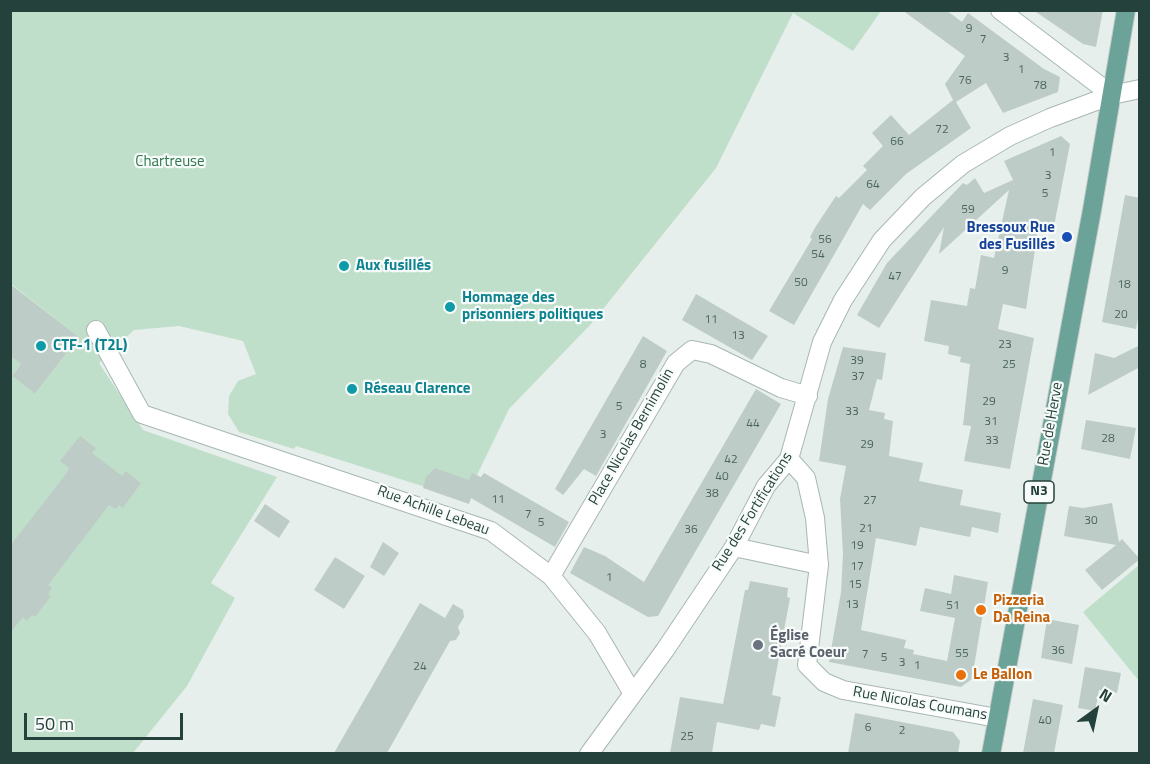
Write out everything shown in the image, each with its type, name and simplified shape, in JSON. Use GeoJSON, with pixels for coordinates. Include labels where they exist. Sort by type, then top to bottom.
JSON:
{"type":"FeatureCollection","features":[{"type":"Feature","properties":{"kind":"main road","name":"N3"},"geometry":{"type":"LineString","coordinates":[[1112,95],[1126,10]]}},
{"type":"Feature","properties":{"kind":"main road","name":"Rue de Herve"},"geometry":{"type":"LineString","coordinates":[[991,753],[1112,95]]}},
{"type":"Feature","properties":{"kind":"street"},"geometry":{"type":"LineString","coordinates":[[1000,10],[1112,95]]}},
{"type":"Feature","properties":{"kind":"street","name":"Rue des Fortifications"},"geometry":{"type":"LineString","coordinates":[[590,753],[734,547],[755,503],[789,459],[822,342],[843,300],[882,240],[923,197],[963,164],[1010,136],[1112,95],[1140,89]]}},
{"type":"Feature","properties":{"kind":"street","name":"Rue Achille Lebeau"},"geometry":{"type":"LineString","coordinates":[[96,330],[142,414],[491,531],[551,576],[597,633],[633,694]]}},
{"type":"Feature","properties":{"kind":"street","name":"Place Nicolas Bernimolin"},"geometry":{"type":"LineString","coordinates":[[551,576],[676,363],[692,350],[720,357],[781,388],[808,396]]}},
{"type":"Feature","properties":{"kind":"street","name":"Rue Nicolas Coumans"},"geometry":{"type":"LineString","coordinates":[[789,459],[806,478],[815,518],[819,565],[807,664],[824,682],[843,690],[997,718]]}},
{"type":"Feature","properties":{"kind":"street"},"geometry":{"type":"LineString","coordinates":[[734,547],[819,565]]}},
{"type":"Feature","properties":{"kind":"green space","name":"Chartreuse"},"geometry":{"type":"Polygon","coordinates":[[[11,11],[881,11],[853,51],[793,13],[716,168],[591,324],[509,409],[477,475],[460,498],[296,446],[294,449],[239,432],[228,414],[229,396],[238,381],[256,374],[243,341],[179,326],[134,330],[99,363],[143,430],[277,477],[211,583],[235,598],[187,686],[133,753],[11,753],[10,356],[21,364],[12,376],[35,394],[79,337],[11,284],[11,11]]]}},
{"type":"Feature","properties":{"kind":"green space"},"geometry":{"type":"Polygon","coordinates":[[[1139,565],[1139,681],[1083,612],[1139,565]]]}},
{"type":"Feature","properties":{"kind":"building"},"geometry":{"type":"Polygon","coordinates":[[[902,10],[946,10],[962,22],[968,13],[1044,69],[1060,77],[1058,92],[1003,113],[986,83],[956,102],[971,128],[906,174],[870,210],[863,204],[794,325],[769,311],[812,239],[810,237],[816,226],[836,196],[839,198],[867,170],[863,166],[883,146],[872,133],[891,115],[909,135],[953,100],[945,84],[965,56],[902,10]]]}},
{"type":"Feature","properties":{"kind":"building"},"geometry":{"type":"Polygon","coordinates":[[[1033,10],[1103,10],[1096,47],[1083,44],[1033,10]]]}},
{"type":"Feature","properties":{"kind":"building"},"geometry":{"type":"Polygon","coordinates":[[[1061,136],[1070,144],[1054,226],[1039,223],[1026,309],[1003,304],[998,329],[1034,338],[1010,469],[964,461],[971,426],[963,425],[970,364],[960,362],[961,357],[948,354],[949,346],[924,341],[931,300],[967,306],[970,288],[975,289],[981,255],[994,258],[1009,190],[939,254],[944,227],[879,328],[857,315],[887,263],[963,183],[967,185],[975,178],[984,193],[1013,180],[1004,161],[1061,136]]]}},
{"type":"Feature","properties":{"kind":"building"},"geometry":{"type":"Polygon","coordinates":[[[1125,195],[1140,198],[1140,308],[1136,329],[1102,322],[1125,195]]]}},
{"type":"Feature","properties":{"kind":"building","name":"CTF-1 (T2L)"},"geometry":{"type":"Polygon","coordinates":[[[10,284],[79,337],[35,394],[12,376],[21,364],[10,356],[10,284]]]}},
{"type":"Feature","properties":{"kind":"building"},"geometry":{"type":"Polygon","coordinates":[[[696,294],[768,336],[752,360],[682,320],[696,294]]]}},
{"type":"Feature","properties":{"kind":"building"},"geometry":{"type":"Polygon","coordinates":[[[643,336],[667,351],[596,476],[584,469],[563,495],[555,489],[643,336]]]}},
{"type":"Feature","properties":{"kind":"building"},"geometry":{"type":"Polygon","coordinates":[[[1140,345],[1140,367],[1088,395],[1095,353],[1114,358],[1140,345]]]}},
{"type":"Feature","properties":{"kind":"building"},"geometry":{"type":"Polygon","coordinates":[[[843,347],[886,353],[882,380],[877,379],[869,410],[885,413],[884,419],[893,421],[889,456],[923,463],[919,481],[963,490],[960,505],[1001,513],[998,533],[972,527],[970,537],[920,527],[916,546],[876,538],[861,630],[906,640],[904,648],[914,650],[913,654],[947,661],[955,618],[920,611],[925,588],[951,594],[954,575],[988,582],[972,679],[961,687],[829,662],[841,592],[843,554],[840,499],[846,466],[819,461],[828,399],[843,347]]]}},
{"type":"Feature","properties":{"kind":"building"},"geometry":{"type":"Polygon","coordinates":[[[756,389],[781,404],[658,616],[648,617],[570,573],[584,547],[605,556],[644,582],[756,389]]]}},
{"type":"Feature","properties":{"kind":"building"},"geometry":{"type":"Polygon","coordinates":[[[1086,420],[1136,428],[1130,459],[1081,449],[1086,420]]]}},
{"type":"Feature","properties":{"kind":"building"},"geometry":{"type":"Polygon","coordinates":[[[80,436],[96,448],[92,453],[122,476],[126,471],[141,483],[123,508],[119,505],[116,509],[109,505],[48,585],[52,588],[48,594],[51,596],[35,617],[32,615],[27,621],[23,617],[10,633],[10,546],[66,474],[69,468],[60,461],[80,436]]]}},
{"type":"Feature","properties":{"kind":"building"},"geometry":{"type":"Polygon","coordinates":[[[435,468],[469,480],[472,473],[481,477],[484,473],[569,522],[555,547],[471,498],[469,504],[423,488],[426,477],[435,468]]]}},
{"type":"Feature","properties":{"kind":"building"},"geometry":{"type":"Polygon","coordinates":[[[1112,503],[1119,542],[1122,539],[1140,559],[1102,590],[1085,570],[1116,545],[1064,536],[1069,506],[1083,508],[1112,503]]]}},
{"type":"Feature","properties":{"kind":"building"},"geometry":{"type":"Polygon","coordinates":[[[265,504],[290,521],[279,538],[254,521],[265,504]]]}},
{"type":"Feature","properties":{"kind":"building"},"geometry":{"type":"Polygon","coordinates":[[[383,542],[399,553],[384,576],[370,567],[383,542]]]}},
{"type":"Feature","properties":{"kind":"building"},"geometry":{"type":"Polygon","coordinates":[[[335,557],[365,576],[344,609],[314,590],[335,557]]]}},
{"type":"Feature","properties":{"kind":"building","name":"Église Sacré Coeur"},"geometry":{"type":"Polygon","coordinates":[[[750,581],[788,588],[787,597],[790,598],[772,695],[781,697],[775,727],[761,724],[759,730],[717,722],[712,753],[670,753],[680,697],[723,704],[745,590],[748,590],[750,581]]]}},
{"type":"Feature","properties":{"kind":"building"},"geometry":{"type":"Polygon","coordinates":[[[420,603],[445,618],[453,604],[463,610],[464,617],[458,627],[460,633],[456,640],[450,641],[387,753],[334,753],[420,603]]]}},
{"type":"Feature","properties":{"kind":"building"},"geometry":{"type":"Polygon","coordinates":[[[1047,619],[1079,625],[1072,664],[1041,658],[1047,619]]]}},
{"type":"Feature","properties":{"kind":"building"},"geometry":{"type":"Polygon","coordinates":[[[1085,667],[1121,673],[1117,693],[1099,690],[1095,711],[1078,708],[1085,667]]]}},
{"type":"Feature","properties":{"kind":"building"},"geometry":{"type":"Polygon","coordinates":[[[1033,699],[1063,705],[1054,753],[1023,753],[1033,699]]]}},
{"type":"Feature","properties":{"kind":"building"},"geometry":{"type":"Polygon","coordinates":[[[855,713],[953,732],[960,741],[958,753],[848,753],[855,713]]]}},
{"type":"Feature","properties":{"kind":"place","name":"Bressoux Rue des Fusillés"},"geometry":{"type":"Point","coordinates":[1067,237]}},
{"type":"Feature","properties":{"kind":"place","name":"Aux fusillés"},"geometry":{"type":"Point","coordinates":[344,266]}},
{"type":"Feature","properties":{"kind":"place","name":"Hommage des prisonniers politiques"},"geometry":{"type":"Point","coordinates":[450,307]}},
{"type":"Feature","properties":{"kind":"place","name":"CTF-1 (T2L)"},"geometry":{"type":"Point","coordinates":[41,346]}},
{"type":"Feature","properties":{"kind":"place","name":"Réseau Clarence"},"geometry":{"type":"Point","coordinates":[352,389]}},
{"type":"Feature","properties":{"kind":"place","name":"Pizzeria Da Reina"},"geometry":{"type":"Point","coordinates":[981,610]}},
{"type":"Feature","properties":{"kind":"place","name":"Église Sacré Coeur"},"geometry":{"type":"Point","coordinates":[758,645]}},
{"type":"Feature","properties":{"kind":"place","name":"Le Ballon"},"geometry":{"type":"Point","coordinates":[961,675]}}]}
